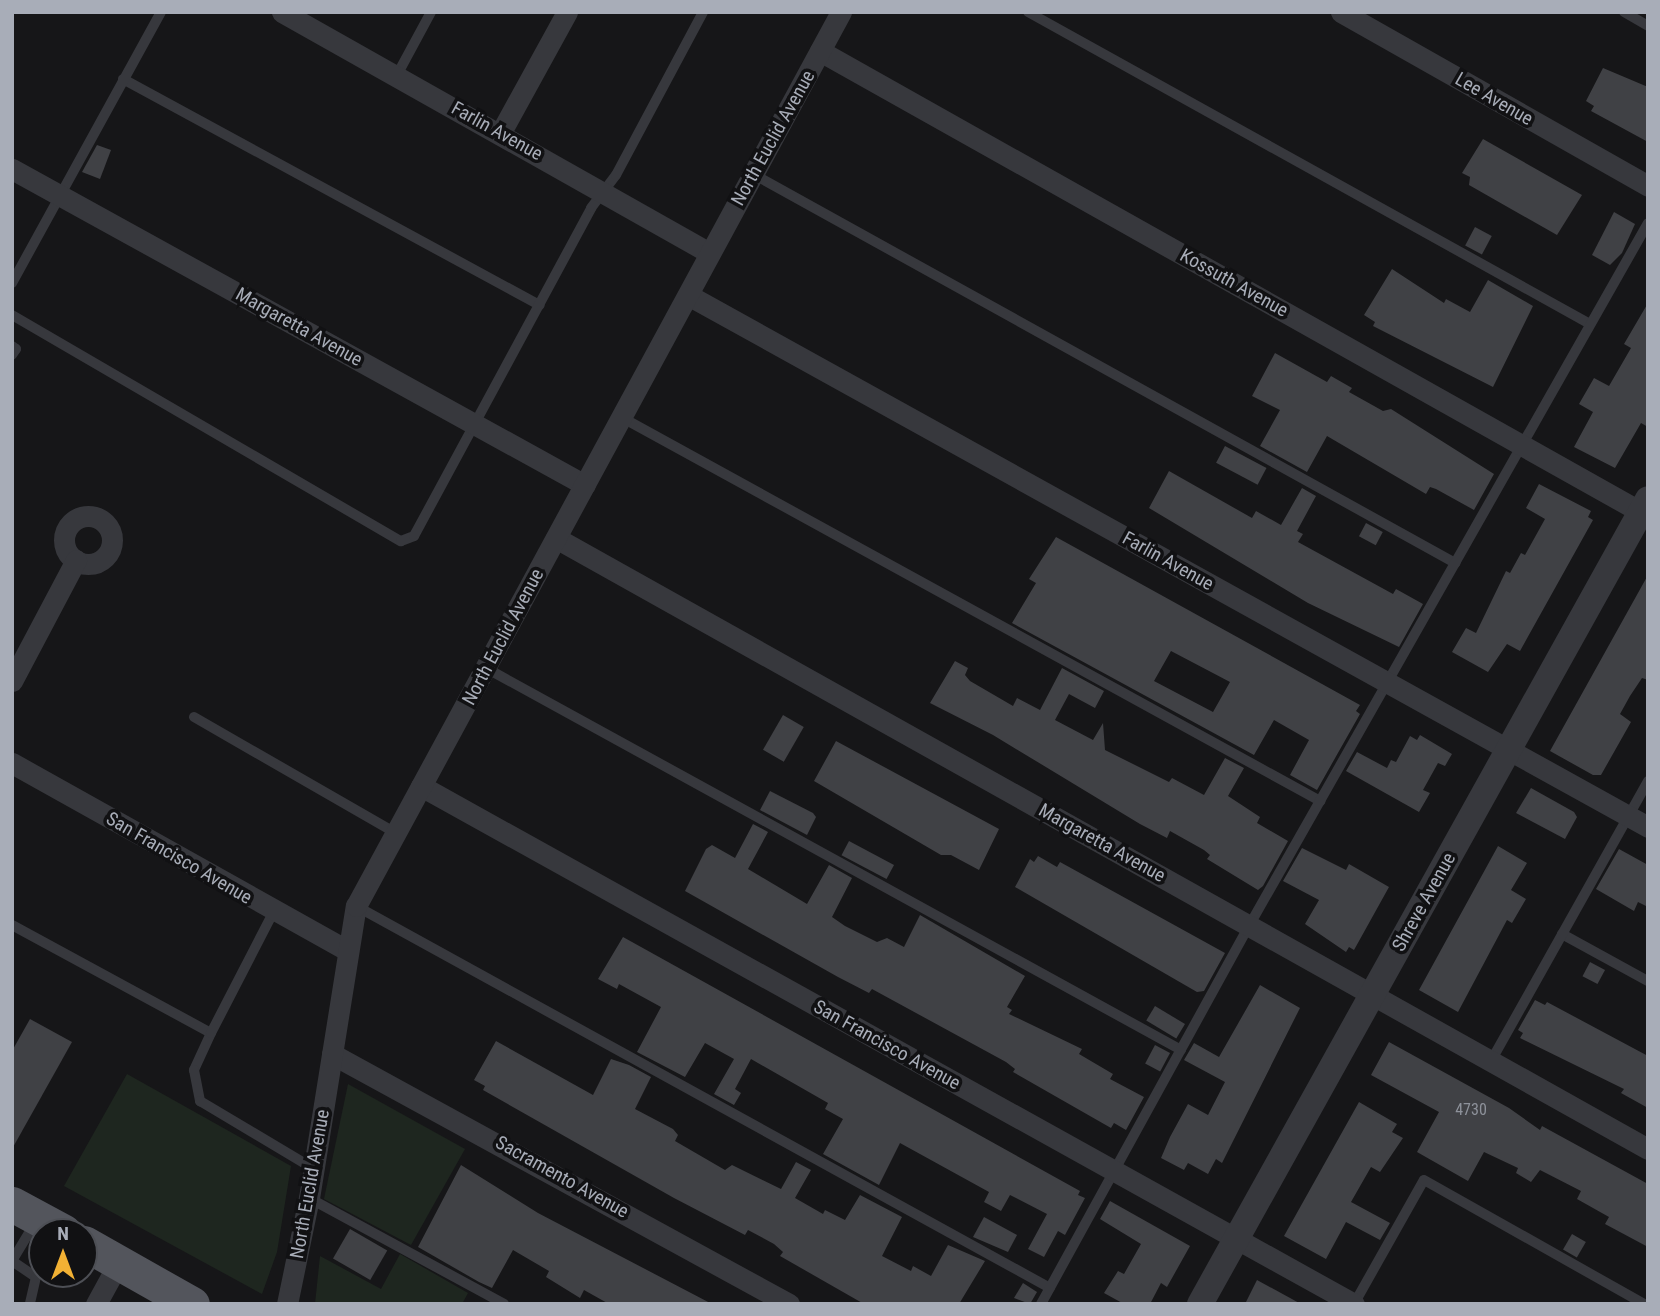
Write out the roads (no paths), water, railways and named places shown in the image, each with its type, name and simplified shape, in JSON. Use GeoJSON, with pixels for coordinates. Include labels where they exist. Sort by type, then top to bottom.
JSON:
{"type":"FeatureCollection","features":[{"type":"Feature","properties":{"kind":"main road"},"geometry":{"type":"LineString","coordinates":[[98,1251],[192,1304]]}},
{"type":"Feature","properties":{"kind":"street"},"geometry":{"type":"LineString","coordinates":[[501,132],[567,12]]}},
{"type":"Feature","properties":{"kind":"street","name":"North Euclid Avenue"},"geometry":{"type":"LineString","coordinates":[[287,1304],[309,1198],[356,906],[841,12]]}},
{"type":"Feature","properties":{"kind":"street","name":"Lee Avenue"},"geometry":{"type":"LineString","coordinates":[[1341,12],[1648,186]]}},
{"type":"Feature","properties":{"kind":"street","name":"Farlin Avenue"},"geometry":{"type":"LineString","coordinates":[[289,14],[710,253]]}},
{"type":"Feature","properties":{"kind":"street","name":"Kossuth Avenue"},"geometry":{"type":"LineString","coordinates":[[820,51],[1521,445],[1645,509]]}},
{"type":"Feature","properties":{"kind":"street","name":"Margaretta Avenue"},"geometry":{"type":"LineString","coordinates":[[12,169],[585,485]]}},
{"type":"Feature","properties":{"kind":"street","name":"Farlin Avenue"},"geometry":{"type":"LineString","coordinates":[[688,295],[1648,827]]}},
{"type":"Feature","properties":{"kind":"street","name":"Shreve Avenue"},"geometry":{"type":"LineString","coordinates":[[1200,1304],[1645,509]]}},
{"type":"Feature","properties":{"kind":"street","name":"Margaretta Avenue"},"geometry":{"type":"LineString","coordinates":[[556,538],[1648,1149]]}},
{"type":"Feature","properties":{"kind":"street"},"geometry":{"type":"LineString","coordinates":[[12,681],[76,560]]}},
{"type":"Feature","properties":{"kind":"street","name":"San Francisco Avenue"},"geometry":{"type":"LineString","coordinates":[[12,763],[348,951]]}},
{"type":"Feature","properties":{"kind":"street","name":"San Francisco Avenue"},"geometry":{"type":"LineString","coordinates":[[421,786],[1354,1304]]}},
{"type":"Feature","properties":{"kind":"street","name":"Sacramento Avenue"},"geometry":{"type":"LineString","coordinates":[[332,1054],[789,1304]]}},
{"type":"Feature","properties":{"kind":"street"},"geometry":{"type":"LineString","coordinates":[[96,1304],[119,1262]]}},
{"type":"Feature","properties":{"kind":"lane"},"geometry":{"type":"LineString","coordinates":[[12,283],[161,12]]}},
{"type":"Feature","properties":{"kind":"lane"},"geometry":{"type":"LineString","coordinates":[[397,75],[431,12]]}},
{"type":"Feature","properties":{"kind":"lane"},"geometry":{"type":"LineString","coordinates":[[12,315],[401,541],[414,536],[703,12]]}},
{"type":"Feature","properties":{"kind":"lane"},"geometry":{"type":"LineString","coordinates":[[1028,12],[1590,324]]}},
{"type":"Feature","properties":{"kind":"lane"},"geometry":{"type":"LineString","coordinates":[[1624,12],[1648,26]]}},
{"type":"Feature","properties":{"kind":"lane"},"geometry":{"type":"LineString","coordinates":[[123,79],[540,305]]}},
{"type":"Feature","properties":{"kind":"lane"},"geometry":{"type":"LineString","coordinates":[[753,174],[1455,563]]}},
{"type":"Feature","properties":{"kind":"lane"},"geometry":{"type":"LineString","coordinates":[[1041,1304],[1249,926],[1648,223]]}},
{"type":"Feature","properties":{"kind":"lane"},"geometry":{"type":"LineString","coordinates":[[12,346],[12,355]]}},
{"type":"Feature","properties":{"kind":"lane"},"geometry":{"type":"LineString","coordinates":[[621,417],[1320,801]]}},
{"type":"Feature","properties":{"kind":"lane"},"geometry":{"type":"LineString","coordinates":[[486,668],[1181,1050]]}},
{"type":"Feature","properties":{"kind":"lane"},"geometry":{"type":"LineString","coordinates":[[194,717],[396,833]]}},
{"type":"Feature","properties":{"kind":"lane"},"geometry":{"type":"LineString","coordinates":[[1491,1061],[1648,781]]}},
{"type":"Feature","properties":{"kind":"lane"},"geometry":{"type":"LineString","coordinates":[[356,906],[1049,1288]]}},
{"type":"Feature","properties":{"kind":"lane"},"geometry":{"type":"LineString","coordinates":[[274,911],[194,1070],[200,1101],[314,1169]]}},
{"type":"Feature","properties":{"kind":"lane"},"geometry":{"type":"LineString","coordinates":[[12,925],[211,1032]]}},
{"type":"Feature","properties":{"kind":"lane"},"geometry":{"type":"LineString","coordinates":[[1562,934],[1648,981]]}},
{"type":"Feature","properties":{"kind":"lane"},"geometry":{"type":"LineString","coordinates":[[1354,1304],[1424,1180],[1644,1304]]}},
{"type":"Feature","properties":{"kind":"lane"},"geometry":{"type":"LineString","coordinates":[[309,1198],[504,1304]]}},
{"type":"Feature","properties":{"kind":"lane"},"geometry":{"type":"LineString","coordinates":[[28,1236],[14,1262],[36,1277],[30,1304]]}}]}
